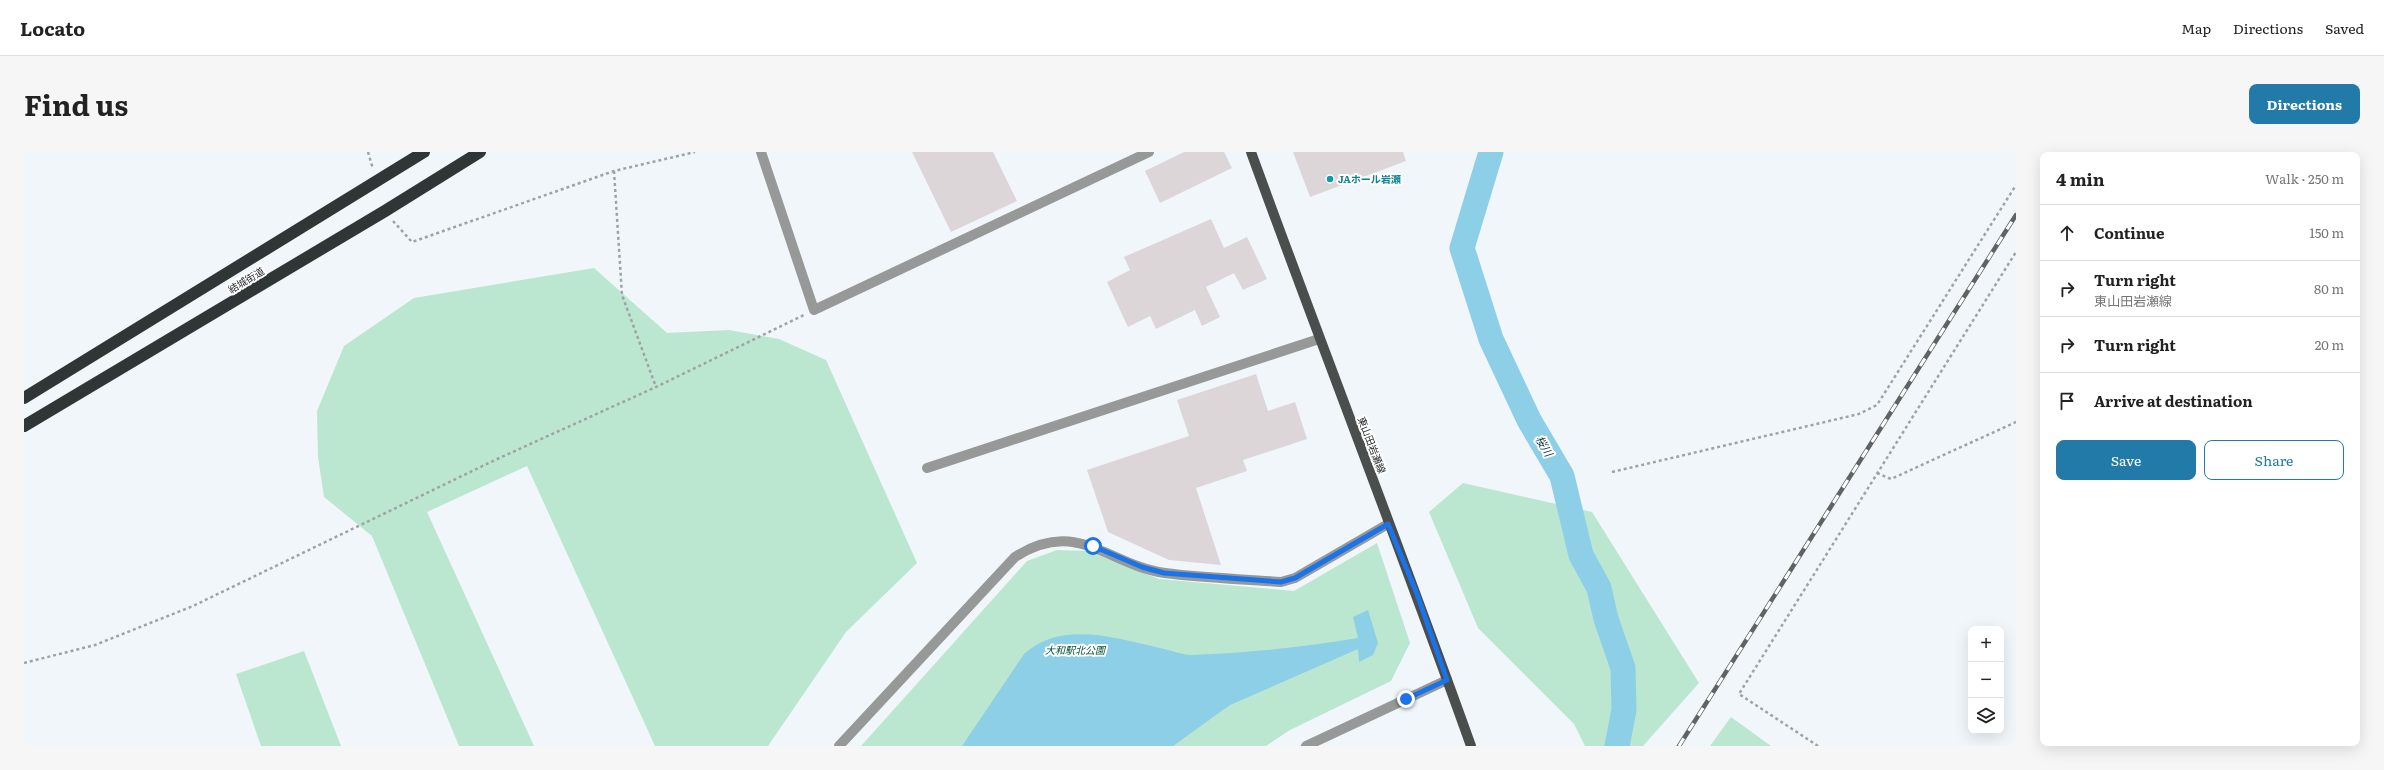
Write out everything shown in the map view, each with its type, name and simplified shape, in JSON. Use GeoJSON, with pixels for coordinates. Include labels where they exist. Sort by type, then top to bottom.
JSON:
{"type":"FeatureCollection","features":[{"type":"Feature","properties":{"kind":"highway","name":"結城街道"},"geometry":{"type":"LineString","coordinates":[[24,398],[424,152]]}},
{"type":"Feature","properties":{"kind":"highway","name":"結城街道"},"geometry":{"type":"LineString","coordinates":[[24,426],[385,211],[480,152]]}},
{"type":"Feature","properties":{"kind":"main road","name":"東山田岩瀬線"},"geometry":{"type":"LineString","coordinates":[[1251,152],[1388,524],[1417,594],[1471,746]]}},
{"type":"Feature","properties":{"kind":"street"},"geometry":{"type":"LineString","coordinates":[[761,152],[814,310],[1149,152]]}},
{"type":"Feature","properties":{"kind":"street"},"geometry":{"type":"LineString","coordinates":[[926,468],[1319,339]]}},
{"type":"Feature","properties":{"kind":"street"},"geometry":{"type":"LineString","coordinates":[[839,746],[1015,558],[1026,550],[1058,542],[1079,543],[1093,546],[1142,567],[1164,573],[1281,582],[1295,578],[1388,524]]}},
{"type":"Feature","properties":{"kind":"street"},"geometry":{"type":"LineString","coordinates":[[1306,746],[1447,680]]}},
{"type":"Feature","properties":{"kind":"path"},"geometry":{"type":"LineString","coordinates":[[368,152],[373,170]]}},
{"type":"Feature","properties":{"kind":"path"},"geometry":{"type":"LineString","coordinates":[[385,211],[412,242],[614,171],[695,152]]}},
{"type":"Feature","properties":{"kind":"path"},"geometry":{"type":"LineString","coordinates":[[614,171],[622,295],[656,387]]}},
{"type":"Feature","properties":{"kind":"path"},"geometry":{"type":"LineString","coordinates":[[1612,472],[1859,414],[1877,405],[2016,185]]}},
{"type":"Feature","properties":{"kind":"path"},"geometry":{"type":"LineString","coordinates":[[1818,746],[1739,694],[2016,252]]}},
{"type":"Feature","properties":{"kind":"path"},"geometry":{"type":"LineString","coordinates":[[24,663],[95,645],[193,606],[494,460],[656,387],[814,310]]}},
{"type":"Feature","properties":{"kind":"path"},"geometry":{"type":"LineString","coordinates":[[1877,472],[1891,479],[2016,422]]}},
{"type":"Feature","properties":{"kind":"green space"},"geometry":{"type":"Polygon","coordinates":[[[594,268],[667,333],[729,330],[779,339],[826,360],[917,563],[846,632],[768,746],[655,746],[527,466],[427,512],[534,746],[459,746],[372,536],[324,497],[318,457],[317,411],[344,346],[414,298],[594,268]]]}},
{"type":"Feature","properties":{"kind":"green space"},"geometry":{"type":"Polygon","coordinates":[[[1463,483],[1592,512],[1699,683],[1643,746],[1585,746],[1574,724],[1478,628],[1429,512],[1463,483]]]}},
{"type":"Feature","properties":{"kind":"green space","name":"大和駅北公園"},"geometry":{"type":"Polygon","coordinates":[[[1377,543],[1410,643],[1391,681],[1290,730],[1266,746],[861,746],[1027,561],[1057,550],[1088,551],[1159,579],[1294,591],[1377,543]]]}},
{"type":"Feature","properties":{"kind":"green space"},"geometry":{"type":"Polygon","coordinates":[[[304,651],[341,746],[261,746],[236,674],[304,651]]]}},
{"type":"Feature","properties":{"kind":"green space"},"geometry":{"type":"Polygon","coordinates":[[[1731,717],[1771,746],[1710,746],[1731,717]]]}},
{"type":"Feature","properties":{"kind":"water"},"geometry":{"type":"Polygon","coordinates":[[[1368,610],[1378,643],[1373,655],[1359,662],[1358,649],[1230,705],[1173,746],[962,746],[1024,654],[1039,644],[1055,637],[1089,634],[1125,640],[1188,655],[1255,651],[1297,647],[1358,638],[1353,617],[1368,610]]]}},
{"type":"Feature","properties":{"kind":"water"},"geometry":{"type":"Polygon","coordinates":[[[1628,667],[1630,709],[1623,746],[1612,746],[1619,710],[1617,669],[1628,667]]]}},
{"type":"Feature","properties":{"kind":"building"},"geometry":{"type":"Polygon","coordinates":[[[912,152],[993,152],[1017,201],[951,232],[912,152]]]}},
{"type":"Feature","properties":{"kind":"building"},"geometry":{"type":"Polygon","coordinates":[[[1184,152],[1224,152],[1232,168],[1160,203],[1145,171],[1184,152]]]}},
{"type":"Feature","properties":{"kind":"building","name":"JAホール岩瀬"},"geometry":{"type":"Polygon","coordinates":[[[1293,152],[1403,152],[1406,161],[1310,197],[1293,152]]]}},
{"type":"Feature","properties":{"kind":"building"},"geometry":{"type":"Polygon","coordinates":[[[1211,219],[1224,248],[1247,237],[1267,279],[1243,290],[1234,273],[1206,287],[1220,317],[1202,326],[1195,310],[1156,329],[1150,316],[1128,327],[1107,282],[1130,270],[1124,257],[1211,219]]]}},
{"type":"Feature","properties":{"kind":"building"},"geometry":{"type":"Polygon","coordinates":[[[1256,374],[1268,411],[1295,402],[1307,439],[1243,460],[1247,471],[1196,488],[1221,565],[1169,560],[1108,532],[1087,470],[1189,436],[1177,400],[1256,374]]]}},
{"type":"Feature","properties":{"kind":"waterway","name":"桜川"},"geometry":{"type":"LineString","coordinates":[[1491,152],[1462,248],[1491,339],[1529,420],[1562,476],[1581,555],[1599,588],[1606,619],[1623,668],[1624,710],[1617,746]]}},
{"type":"Feature","properties":{"kind":"railway"},"geometry":{"type":"LineString","coordinates":[[1679,746],[2016,215]]}},
{"type":"Feature","properties":{"kind":"place","name":"JAホール岩瀬"},"geometry":{"type":"Point","coordinates":[1330,179]}},
{"type":"Feature","properties":{"kind":"route"},"geometry":{"type":"LineString","coordinates":[[1093,546],[1142,567],[1164,573],[1281,582],[1295,578],[1388,524],[1417,594],[1447,680],[1406,699]]}}]}
